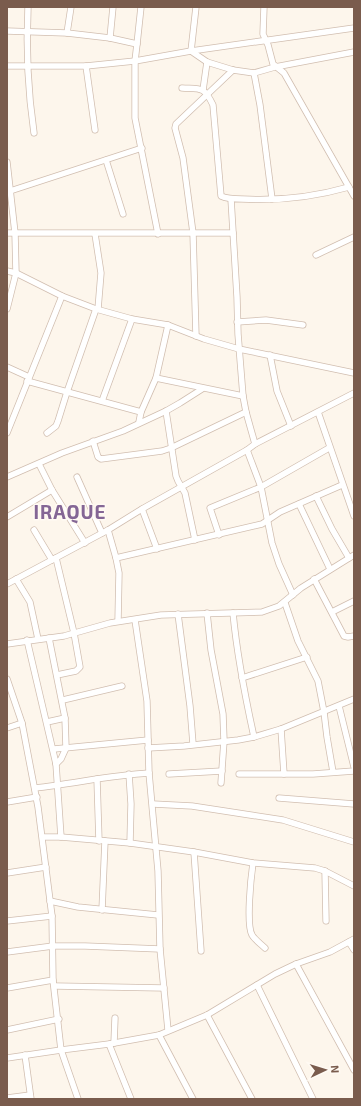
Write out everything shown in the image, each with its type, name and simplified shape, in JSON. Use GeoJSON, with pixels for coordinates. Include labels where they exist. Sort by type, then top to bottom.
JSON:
{"type":"FeatureCollection","features":[{"type":"Feature","properties":{"kind":"street"},"geometry":{"type":"LineString","coordinates":[[28,7],[28,67],[34,133]]}},
{"type":"Feature","properties":{"kind":"street"},"geometry":{"type":"LineString","coordinates":[[67,33],[70,7]]}},
{"type":"Feature","properties":{"kind":"street"},"geometry":{"type":"LineString","coordinates":[[110,38],[112,7]]}},
{"type":"Feature","properties":{"kind":"street"},"geometry":{"type":"LineString","coordinates":[[141,7],[135,61],[135,118],[158,234]]}},
{"type":"Feature","properties":{"kind":"street"},"geometry":{"type":"LineString","coordinates":[[191,51],[196,7]]}},
{"type":"Feature","properties":{"kind":"street"},"geometry":{"type":"LineString","coordinates":[[264,7],[262,28],[268,45],[272,64],[284,73],[354,196]]}},
{"type":"Feature","properties":{"kind":"street"},"geometry":{"type":"LineString","coordinates":[[7,66],[86,66],[135,61],[191,51],[354,28]]}},
{"type":"Feature","properties":{"kind":"street"},"geometry":{"type":"LineString","coordinates":[[7,31],[28,33],[67,33],[110,38],[137,44]]}},
{"type":"Feature","properties":{"kind":"street"},"geometry":{"type":"LineString","coordinates":[[191,51],[207,62],[233,70],[254,73],[275,67],[354,52]]}},
{"type":"Feature","properties":{"kind":"street"},"geometry":{"type":"LineString","coordinates":[[207,62],[205,92],[212,105],[221,196],[231,199],[272,199],[320,194],[349,187]]}},
{"type":"Feature","properties":{"kind":"street"},"geometry":{"type":"LineString","coordinates":[[86,66],[95,130]]}},
{"type":"Feature","properties":{"kind":"street"},"geometry":{"type":"LineString","coordinates":[[196,336],[193,233],[184,158],[175,128],[176,124],[205,92],[233,70]]}},
{"type":"Feature","properties":{"kind":"street"},"geometry":{"type":"LineString","coordinates":[[254,73],[260,105],[272,199]]}},
{"type":"Feature","properties":{"kind":"street"},"geometry":{"type":"LineString","coordinates":[[182,88],[205,92]]}},
{"type":"Feature","properties":{"kind":"street"},"geometry":{"type":"LineString","coordinates":[[9,192],[142,148]]}},
{"type":"Feature","properties":{"kind":"street"},"geometry":{"type":"LineString","coordinates":[[106,160],[123,214]]}},
{"type":"Feature","properties":{"kind":"street"},"geometry":{"type":"LineString","coordinates":[[7,162],[9,192],[15,233],[16,274],[7,309]]}},
{"type":"Feature","properties":{"kind":"street"},"geometry":{"type":"LineString","coordinates":[[231,199],[243,396],[255,444]]}},
{"type":"Feature","properties":{"kind":"street"},"geometry":{"type":"LineString","coordinates":[[7,234],[233,233]]}},
{"type":"Feature","properties":{"kind":"street"},"geometry":{"type":"LineString","coordinates":[[47,433],[57,425],[67,392],[97,309],[101,273],[95,234]]}},
{"type":"Feature","properties":{"kind":"street"},"geometry":{"type":"LineString","coordinates":[[316,255],[354,237]]}},
{"type":"Feature","properties":{"kind":"street"},"geometry":{"type":"LineString","coordinates":[[7,271],[62,296],[97,309],[132,319],[168,325],[196,336],[239,349],[354,373]]}},
{"type":"Feature","properties":{"kind":"street"},"geometry":{"type":"LineString","coordinates":[[7,433],[62,296]]}},
{"type":"Feature","properties":{"kind":"street"},"geometry":{"type":"LineString","coordinates":[[102,401],[132,319]]}},
{"type":"Feature","properties":{"kind":"street"},"geometry":{"type":"LineString","coordinates":[[238,322],[266,320],[303,325]]}},
{"type":"Feature","properties":{"kind":"street"},"geometry":{"type":"LineString","coordinates":[[139,422],[141,412],[156,378],[168,325]]}},
{"type":"Feature","properties":{"kind":"street"},"geometry":{"type":"LineString","coordinates":[[270,356],[277,391],[291,426]]}},
{"type":"Feature","properties":{"kind":"street"},"geometry":{"type":"LineString","coordinates":[[7,367],[28,379],[67,392],[141,412]]}},
{"type":"Feature","properties":{"kind":"street"},"geometry":{"type":"LineString","coordinates":[[156,378],[202,389],[243,396]]}},
{"type":"Feature","properties":{"kind":"street"},"geometry":{"type":"LineString","coordinates":[[7,477],[93,441],[123,431],[139,422],[166,411],[202,389]]}},
{"type":"Feature","properties":{"kind":"street"},"geometry":{"type":"LineString","coordinates":[[7,584],[85,543],[255,444],[354,393]]}},
{"type":"Feature","properties":{"kind":"street"},"geometry":{"type":"LineString","coordinates":[[166,411],[176,476],[185,493],[195,540]]}},
{"type":"Feature","properties":{"kind":"street"},"geometry":{"type":"LineString","coordinates":[[93,441],[98,457],[101,459],[162,451],[246,412]]}},
{"type":"Feature","properties":{"kind":"street"},"geometry":{"type":"LineString","coordinates":[[318,412],[329,448],[354,516]]}},
{"type":"Feature","properties":{"kind":"street"},"geometry":{"type":"LineString","coordinates":[[219,535],[210,508],[261,487],[329,448]]}},
{"type":"Feature","properties":{"kind":"street"},"geometry":{"type":"LineString","coordinates":[[247,450],[261,487],[267,519],[279,564],[292,595]]}},
{"type":"Feature","properties":{"kind":"street"},"geometry":{"type":"LineString","coordinates":[[39,464],[52,490],[85,543]]}},
{"type":"Feature","properties":{"kind":"street"},"geometry":{"type":"LineString","coordinates":[[77,477],[102,533]]}},
{"type":"Feature","properties":{"kind":"street"},"geometry":{"type":"LineString","coordinates":[[116,558],[262,524],[267,519],[342,485]]}},
{"type":"Feature","properties":{"kind":"street"},"geometry":{"type":"LineString","coordinates":[[7,518],[52,490]]}},
{"type":"Feature","properties":{"kind":"street"},"geometry":{"type":"LineString","coordinates":[[7,644],[74,633],[118,621],[178,614],[262,612],[285,603],[292,595],[314,579],[351,556],[332,529],[316,496]]}},
{"type":"Feature","properties":{"kind":"street"},"geometry":{"type":"LineString","coordinates":[[299,504],[330,569]]}},
{"type":"Feature","properties":{"kind":"street"},"geometry":{"type":"LineString","coordinates":[[142,509],[156,549]]}},
{"type":"Feature","properties":{"kind":"street"},"geometry":{"type":"LineString","coordinates":[[34,530],[54,559],[74,633],[79,668],[76,671],[57,675]]}},
{"type":"Feature","properties":{"kind":"street"},"geometry":{"type":"LineString","coordinates":[[108,530],[116,558],[118,573],[118,621]]}},
{"type":"Feature","properties":{"kind":"street"},"geometry":{"type":"LineString","coordinates":[[16,579],[30,602],[38,639]]}},
{"type":"Feature","properties":{"kind":"street"},"geometry":{"type":"LineString","coordinates":[[314,579],[344,636],[354,636]]}},
{"type":"Feature","properties":{"kind":"street"},"geometry":{"type":"LineString","coordinates":[[332,612],[354,601]]}},
{"type":"Feature","properties":{"kind":"street"},"geometry":{"type":"LineString","coordinates":[[285,603],[296,635],[318,681],[324,712],[326,737],[333,772]]}},
{"type":"Feature","properties":{"kind":"street"},"geometry":{"type":"LineString","coordinates":[[207,613],[211,650],[223,714],[224,741],[221,783]]}},
{"type":"Feature","properties":{"kind":"street"},"geometry":{"type":"LineString","coordinates":[[233,613],[242,678],[254,737]]}},
{"type":"Feature","properties":{"kind":"street"},"geometry":{"type":"LineString","coordinates":[[178,614],[190,706],[193,744]]}},
{"type":"Feature","properties":{"kind":"street"},"geometry":{"type":"LineString","coordinates":[[135,620],[147,701],[149,773],[156,847],[160,949],[168,1030]]}},
{"type":"Feature","properties":{"kind":"street"},"geometry":{"type":"LineString","coordinates":[[49,638],[65,718],[66,748],[61,759],[56,764]]}},
{"type":"Feature","properties":{"kind":"street"},"geometry":{"type":"LineString","coordinates":[[27,640],[54,749],[61,837]]}},
{"type":"Feature","properties":{"kind":"street"},"geometry":{"type":"LineString","coordinates":[[242,678],[306,657]]}},
{"type":"Feature","properties":{"kind":"street"},"geometry":{"type":"LineString","coordinates":[[7,679],[22,723],[37,797],[52,916],[54,983],[59,1019],[61,1050],[78,1099]]}},
{"type":"Feature","properties":{"kind":"street"},"geometry":{"type":"LineString","coordinates":[[62,700],[122,686]]}},
{"type":"Feature","properties":{"kind":"street"},"geometry":{"type":"LineString","coordinates":[[148,748],[238,740],[254,737],[281,729],[354,699]]}},
{"type":"Feature","properties":{"kind":"street"},"geometry":{"type":"LineString","coordinates":[[339,706],[354,767]]}},
{"type":"Feature","properties":{"kind":"street"},"geometry":{"type":"LineString","coordinates":[[47,722],[65,718]]}},
{"type":"Feature","properties":{"kind":"street"},"geometry":{"type":"LineString","coordinates":[[7,728],[22,723]]}},
{"type":"Feature","properties":{"kind":"street"},"geometry":{"type":"LineString","coordinates":[[281,729],[284,774]]}},
{"type":"Feature","properties":{"kind":"street"},"geometry":{"type":"LineString","coordinates":[[54,749],[148,740]]}},
{"type":"Feature","properties":{"kind":"street"},"geometry":{"type":"LineString","coordinates":[[169,774],[222,771]]}},
{"type":"Feature","properties":{"kind":"street"},"geometry":{"type":"LineString","coordinates":[[239,774],[313,774],[354,771]]}},
{"type":"Feature","properties":{"kind":"street"},"geometry":{"type":"LineString","coordinates":[[35,788],[58,786],[129,774],[149,773]]}},
{"type":"Feature","properties":{"kind":"street"},"geometry":{"type":"LineString","coordinates":[[129,774],[131,804],[130,843]]}},
{"type":"Feature","properties":{"kind":"street"},"geometry":{"type":"LineString","coordinates":[[97,779],[99,841]]}},
{"type":"Feature","properties":{"kind":"street"},"geometry":{"type":"LineString","coordinates":[[7,802],[37,797]]}},
{"type":"Feature","properties":{"kind":"street"},"geometry":{"type":"LineString","coordinates":[[279,798],[354,804]]}},
{"type":"Feature","properties":{"kind":"street"},"geometry":{"type":"LineString","coordinates":[[153,804],[192,806],[283,820],[354,842]]}},
{"type":"Feature","properties":{"kind":"street"},"geometry":{"type":"LineString","coordinates":[[43,837],[61,837],[130,843],[194,852],[253,863],[315,868],[325,871],[354,886]]}},
{"type":"Feature","properties":{"kind":"street"},"geometry":{"type":"LineString","coordinates":[[102,910],[105,841]]}},
{"type":"Feature","properties":{"kind":"street"},"geometry":{"type":"LineString","coordinates":[[194,852],[201,951]]}},
{"type":"Feature","properties":{"kind":"street"},"geometry":{"type":"LineString","coordinates":[[253,863],[250,882],[249,926],[251,933],[256,940],[265,948]]}},
{"type":"Feature","properties":{"kind":"street"},"geometry":{"type":"LineString","coordinates":[[7,874],[46,868]]}},
{"type":"Feature","properties":{"kind":"street"},"geometry":{"type":"LineString","coordinates":[[325,871],[326,921]]}},
{"type":"Feature","properties":{"kind":"street"},"geometry":{"type":"LineString","coordinates":[[50,901],[102,910],[158,915]]}},
{"type":"Feature","properties":{"kind":"street"},"geometry":{"type":"LineString","coordinates":[[7,921],[52,916]]}},
{"type":"Feature","properties":{"kind":"street"},"geometry":{"type":"LineString","coordinates":[[7,1058],[111,1044],[159,1035],[207,1015],[275,974],[296,964],[330,952],[352,940],[354,950]]}},
{"type":"Feature","properties":{"kind":"street"},"geometry":{"type":"LineString","coordinates":[[7,952],[53,946],[160,949]]}},
{"type":"Feature","properties":{"kind":"street"},"geometry":{"type":"LineString","coordinates":[[296,964],[354,1068]]}},
{"type":"Feature","properties":{"kind":"street"},"geometry":{"type":"LineString","coordinates":[[7,988],[54,983],[164,988]]}},
{"type":"Feature","properties":{"kind":"street"},"geometry":{"type":"LineString","coordinates":[[257,985],[313,1099]]}},
{"type":"Feature","properties":{"kind":"street"},"geometry":{"type":"LineString","coordinates":[[207,1015],[252,1099]]}},
{"type":"Feature","properties":{"kind":"street"},"geometry":{"type":"LineString","coordinates":[[115,1018],[111,1044],[131,1099]]}},
{"type":"Feature","properties":{"kind":"street"},"geometry":{"type":"LineString","coordinates":[[7,1030],[59,1019]]}},
{"type":"Feature","properties":{"kind":"street"},"geometry":{"type":"LineString","coordinates":[[159,1035],[193,1099]]}},
{"type":"Feature","properties":{"kind":"street"},"geometry":{"type":"LineString","coordinates":[[7,1098],[30,1097],[25,1055]]}},
{"type":"Feature","properties":{"kind":"district","name":"IRAQUE"},"geometry":{"type":"Point","coordinates":[70,512]}}]}
